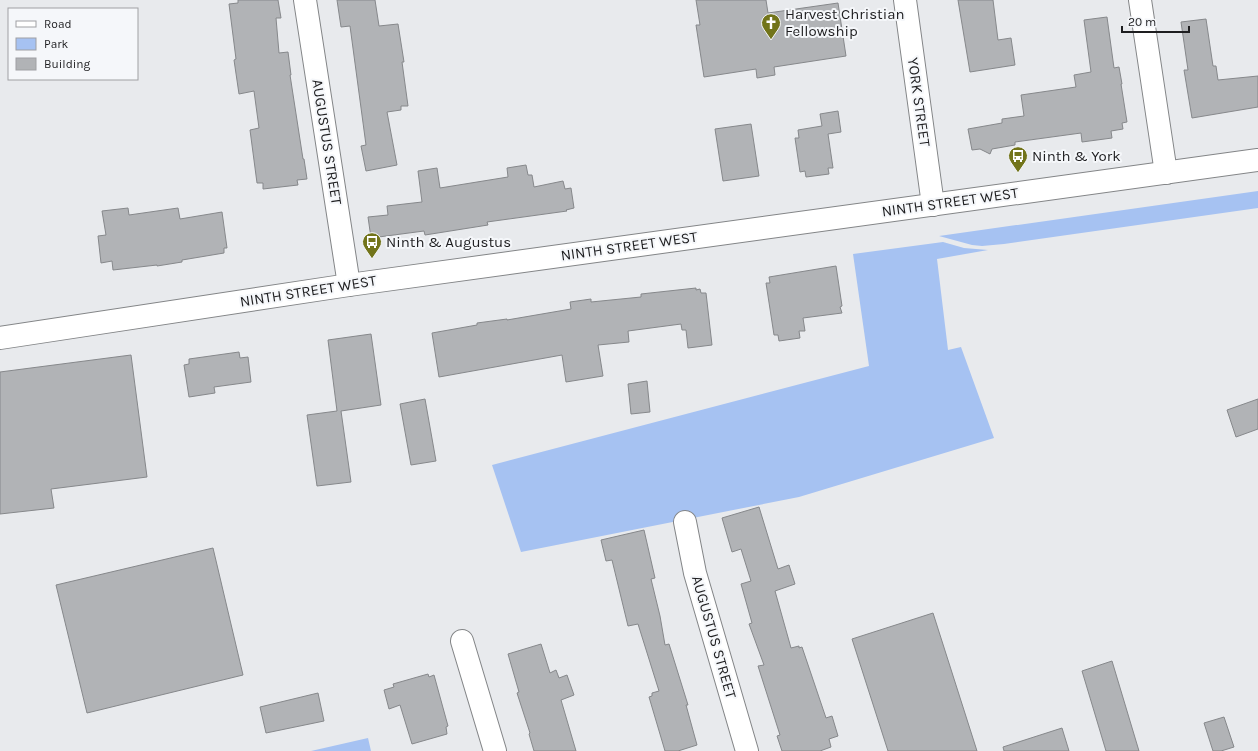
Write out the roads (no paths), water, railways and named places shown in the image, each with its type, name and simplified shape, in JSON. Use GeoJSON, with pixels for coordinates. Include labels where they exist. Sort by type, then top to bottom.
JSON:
{"type":"FeatureCollection","features":[{"type":"Feature","properties":{"kind":"main road","name":"AUGUSTUS STREET"},"geometry":{"type":"LineString","coordinates":[[305,0],[349,285]]}},
{"type":"Feature","properties":{"kind":"main road","name":"YORK STREET"},"geometry":{"type":"LineString","coordinates":[[905,0],[933,205]]}},
{"type":"Feature","properties":{"kind":"main road"},"geometry":{"type":"LineString","coordinates":[[1140,0],[1166,173]]}},
{"type":"Feature","properties":{"kind":"main road","name":"NINTH STREET WEST"},"geometry":{"type":"LineString","coordinates":[[0,338],[349,285],[1258,160]]}},
{"type":"Feature","properties":{"kind":"main road","name":"AUGUSTUS STREET"},"geometry":{"type":"LineString","coordinates":[[685,522],[696,573],[747,751]]}},
{"type":"Feature","properties":{"kind":"main road"},"geometry":{"type":"LineString","coordinates":[[462,641],[495,751]]}},
{"type":"Feature","properties":{"kind":"place","name":"Harvest Christian Fellowship"},"geometry":{"type":"Point","coordinates":[771,40]}},
{"type":"Feature","properties":{"kind":"place","name":"Ninth & York"},"geometry":{"type":"Point","coordinates":[1018,173]}},
{"type":"Feature","properties":{"kind":"place","name":"Ninth & Augustus"},"geometry":{"type":"Point","coordinates":[372,259]}}]}
